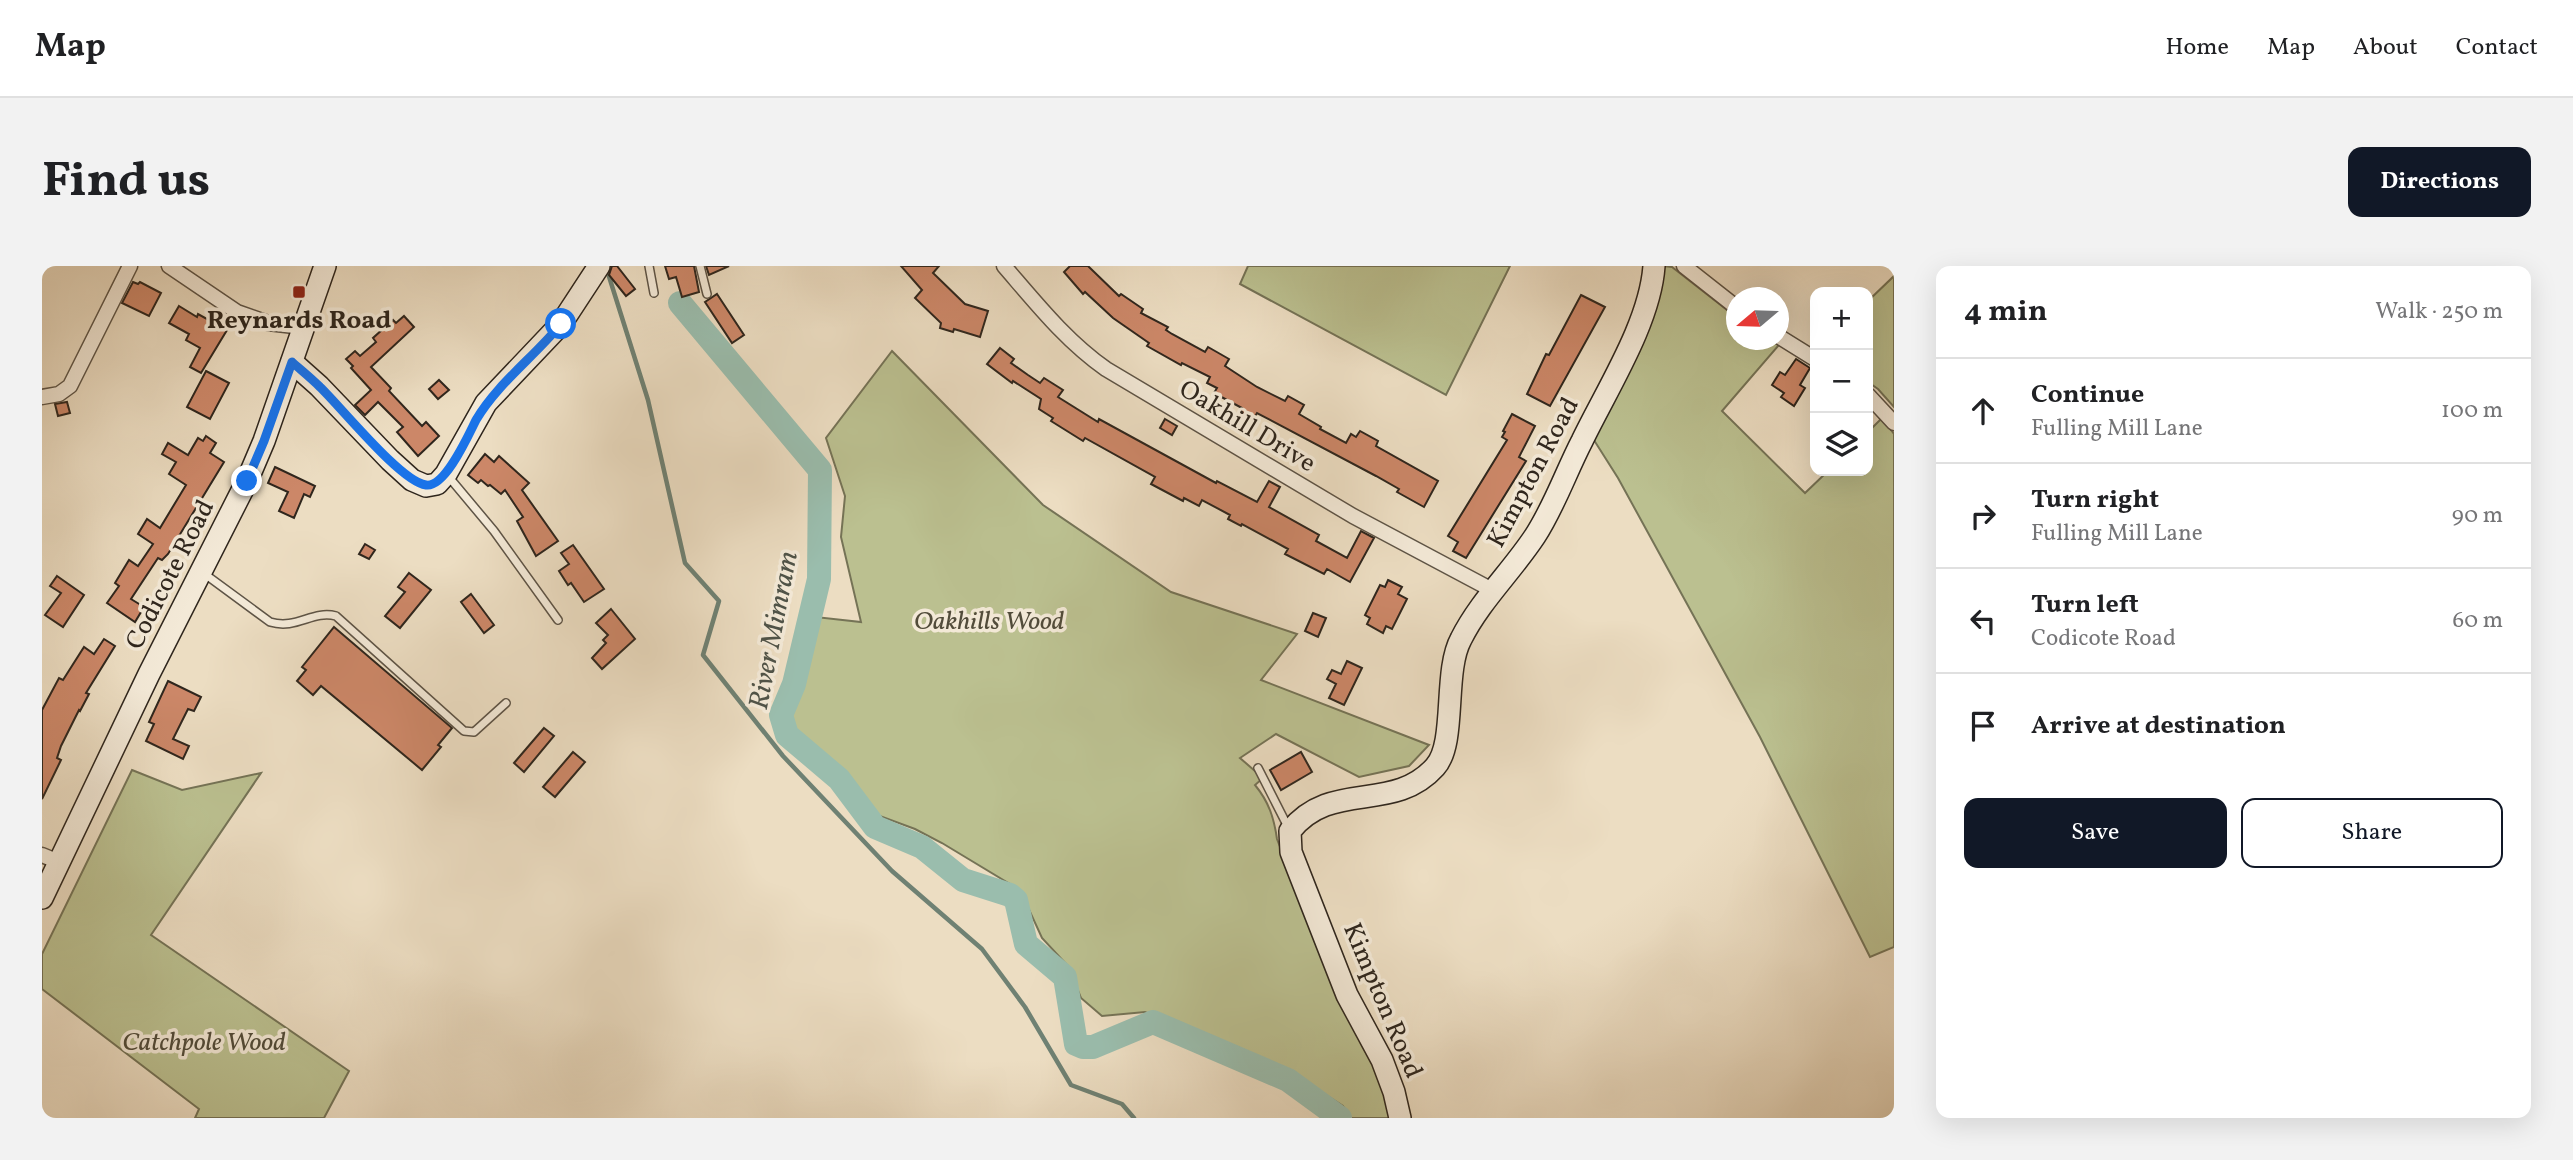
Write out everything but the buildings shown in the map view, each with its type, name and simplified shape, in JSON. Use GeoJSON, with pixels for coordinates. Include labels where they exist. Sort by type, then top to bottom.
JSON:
{"type":"FeatureCollection","features":[{"type":"Feature","properties":{"kind":"street"},"geometry":{"type":"LineString","coordinates":[[42,397],[60,394],[70,386],[130,266]]}},
{"type":"Feature","properties":{"kind":"street"},"geometry":{"type":"LineString","coordinates":[[170,266],[245,315],[268,323],[303,327]]}},
{"type":"Feature","properties":{"kind":"street","name":"Codicote Road"},"geometry":{"type":"LineString","coordinates":[[42,898],[50,858],[247,481],[264,441],[325,266]]}},
{"type":"Feature","properties":{"kind":"street"},"geometry":{"type":"LineString","coordinates":[[292,362],[412,480],[426,486],[436,484],[446,474],[486,402],[544,345],[599,266]]}},
{"type":"Feature","properties":{"kind":"street","name":"Oakhill Drive"},"geometry":{"type":"LineString","coordinates":[[1004,266],[1064,335],[1082,353],[1106,369],[1353,516],[1494,591]]}},
{"type":"Feature","properties":{"kind":"street","name":"Kimpton Road"},"geometry":{"type":"LineString","coordinates":[[1400,1118],[1390,1081],[1347,995],[1291,852],[1290,831],[1300,818],[1313,809],[1331,802],[1387,794],[1425,777],[1438,764],[1444,747],[1458,644],[1469,622],[1512,569],[1543,520],[1644,313],[1654,266]]}},
{"type":"Feature","properties":{"kind":"street"},"geometry":{"type":"LineString","coordinates":[[1684,266],[1726,298]]}},
{"type":"Feature","properties":{"kind":"street"},"geometry":{"type":"LineString","coordinates":[[1789,342],[1810,356]]}},
{"type":"Feature","properties":{"kind":"street"},"geometry":{"type":"LineString","coordinates":[[1873,400],[1894,423]]}},
{"type":"Feature","properties":{"kind":"lane"},"geometry":{"type":"LineString","coordinates":[[649,266],[654,293]]}},
{"type":"Feature","properties":{"kind":"lane"},"geometry":{"type":"LineString","coordinates":[[700,266],[707,294]]}},
{"type":"Feature","properties":{"kind":"lane"},"geometry":{"type":"LineString","coordinates":[[446,474],[494,531],[558,620]]}},
{"type":"Feature","properties":{"kind":"lane"},"geometry":{"type":"LineString","coordinates":[[201,571],[271,622],[282,625],[299,624],[321,614],[336,616],[464,731],[474,732],[506,703]]}},
{"type":"Feature","properties":{"kind":"lane"},"geometry":{"type":"LineString","coordinates":[[1258,768],[1290,831]]}},
{"type":"Feature","properties":{"kind":"green space"},"geometry":{"type":"Polygon","coordinates":[[[1248,266],[1510,266],[1446,395],[1240,284],[1248,266]]]}},
{"type":"Feature","properties":{"kind":"green space"},"geometry":{"type":"Polygon","coordinates":[[[1663,266],[1672,267],[1726,309],[1726,350],[1775,350],[1722,411],[1805,493],[1823,476],[1873,476],[1873,427],[1882,418],[1894,434],[1894,947],[1870,957],[1760,737],[1618,478],[1592,437],[1663,266]]]}},
{"type":"Feature","properties":{"kind":"green space"},"geometry":{"type":"Polygon","coordinates":[[[1894,276],[1894,407],[1873,386],[1873,296],[1894,276]]]}},
{"type":"Feature","properties":{"kind":"green space","name":"Oakhills Wood"},"geometry":{"type":"Polygon","coordinates":[[[892,351],[1043,505],[1171,592],[1297,634],[1261,680],[1429,745],[1409,766],[1359,777],[1276,734],[1240,758],[1263,778],[1255,785],[1270,810],[1277,839],[1342,1005],[1373,1058],[1394,1118],[1350,1118],[1343,1106],[1282,1067],[1145,1012],[1102,1016],[1081,998],[1068,966],[1042,938],[1020,890],[942,843],[915,829],[877,815],[850,778],[792,729],[791,715],[803,678],[816,617],[861,622],[841,537],[845,496],[826,438],[892,351]]]}},
{"type":"Feature","properties":{"kind":"green space","name":"Catchpole Wood"},"geometry":{"type":"Polygon","coordinates":[[[132,770],[182,790],[261,773],[151,935],[349,1071],[324,1118],[195,1118],[199,1109],[42,989],[42,954],[132,770]]]}},
{"type":"Feature","properties":{"kind":"waterway"},"geometry":{"type":"LineString","coordinates":[[606,267],[648,400],[685,563],[719,601],[703,655],[783,756],[892,871],[982,949],[1025,1007],[1071,1085],[1122,1104],[1134,1118]]}},
{"type":"Feature","properties":{"kind":"waterway","name":"River Mimram"},"geometry":{"type":"LineString","coordinates":[[680,303],[820,470],[819,579],[794,684],[781,715],[787,735],[839,779],[875,827],[922,847],[963,880],[1010,895],[1016,900],[1026,944],[1065,977],[1076,1044],[1093,1047],[1153,1022],[1288,1080],[1340,1118]]}},
{"type":"Feature","properties":{"kind":"place","name":"Reynards Road"},"geometry":{"type":"Point","coordinates":[299,292]}},
{"type":"Feature","properties":{"kind":"route"},"geometry":{"type":"LineString","coordinates":[[247,481],[292,362],[412,480],[426,486],[436,484],[446,474],[486,402],[544,345],[561,324]]}}]}
